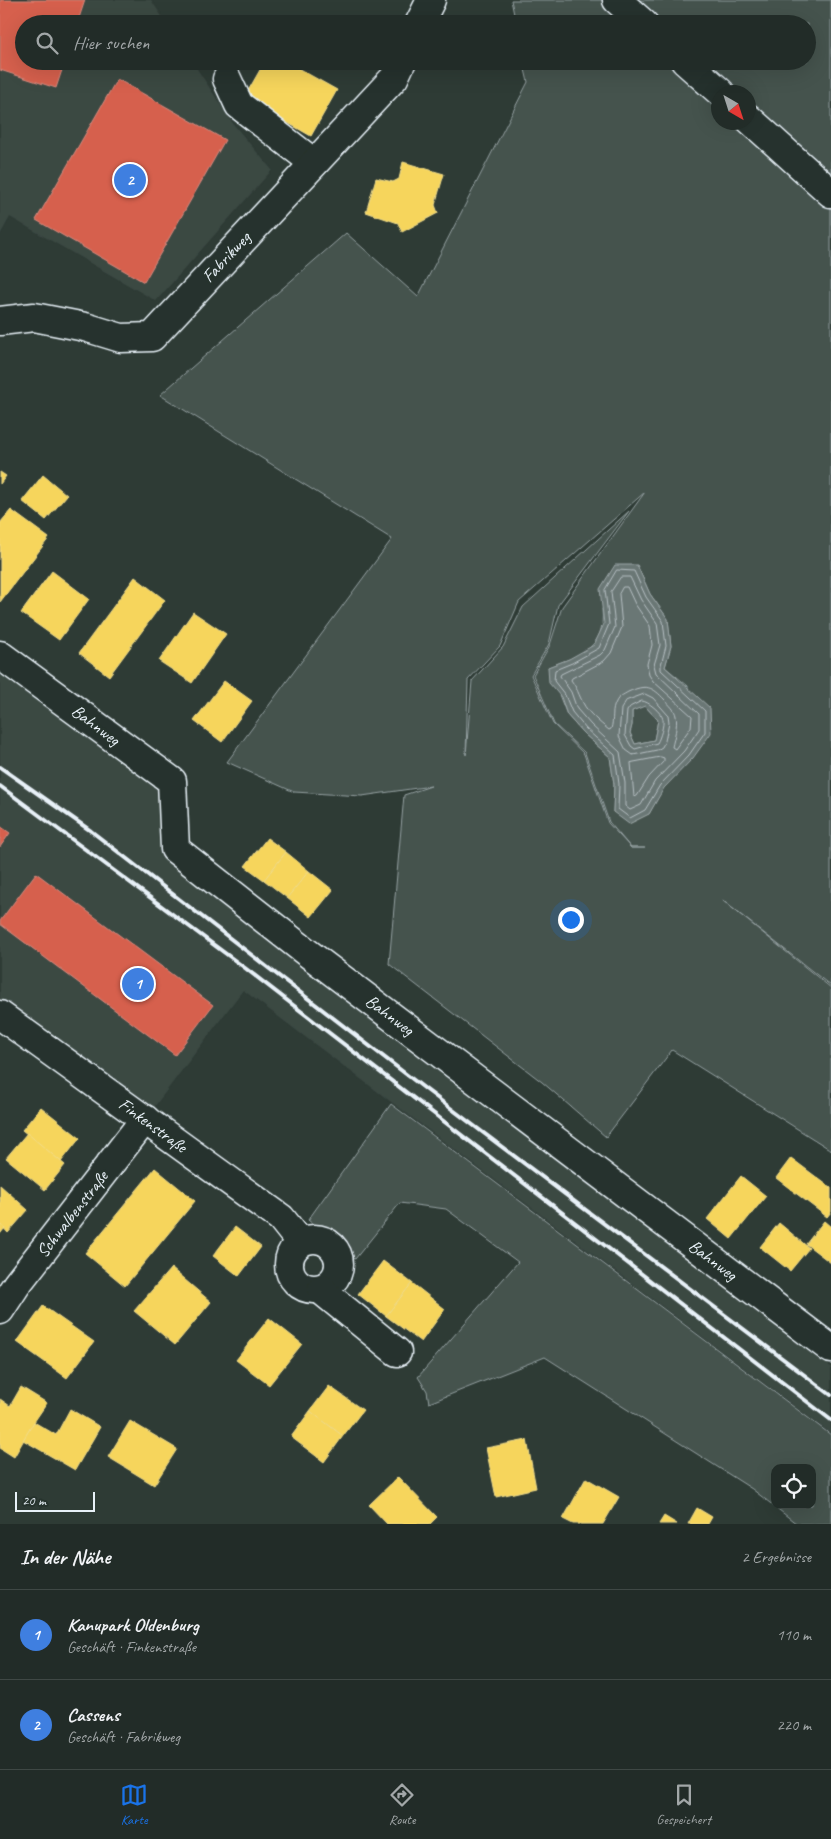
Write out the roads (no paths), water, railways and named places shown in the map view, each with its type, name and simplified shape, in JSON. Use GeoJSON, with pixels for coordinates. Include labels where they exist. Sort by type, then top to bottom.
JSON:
{"type":"FeatureCollection","features":[{"type":"Feature","properties":{"kind":"street"},"geometry":{"type":"LineString","coordinates":[[424,15],[431,0]]}},
{"type":"Feature","properties":{"kind":"street"},"geometry":{"type":"LineString","coordinates":[[617,0],[634,15]]}},
{"type":"Feature","properties":{"kind":"street","name":"Fabrikweg"},"geometry":{"type":"LineString","coordinates":[[0,321],[34,317],[85,327],[121,338],[152,337],[394,78],[398,70]]}},
{"type":"Feature","properties":{"kind":"street"},"geometry":{"type":"LineString","coordinates":[[695,70],[712,85]]}},
{"type":"Feature","properties":{"kind":"street"},"geometry":{"type":"LineString","coordinates":[[227,79],[239,105],[314,163]]}},
{"type":"Feature","properties":{"kind":"street"},"geometry":{"type":"LineString","coordinates":[[756,125],[831,193]]}},
{"type":"Feature","properties":{"kind":"street","name":"Bahnweg"},"geometry":{"type":"LineString","coordinates":[[0,655],[172,782],[175,849],[306,951],[831,1349]]}},
{"type":"Feature","properties":{"kind":"street","name":"Finkenstraße"},"geometry":{"type":"LineString","coordinates":[[0,1015],[281,1218],[300,1242]]}},
{"type":"Feature","properties":{"kind":"street","name":"Schwalbenstraße"},"geometry":{"type":"LineString","coordinates":[[0,1310],[17,1284],[145,1119]]}},
{"type":"Feature","properties":{"kind":"street"},"geometry":{"type":"LineString","coordinates":[[316,1238],[332,1245],[339,1257],[340,1268],[333,1282],[322,1289],[313,1290],[306,1288],[296,1282],[290,1274],[288,1265],[290,1256],[300,1242],[316,1238]]}},
{"type":"Feature","properties":{"kind":"street"},"geometry":{"type":"LineString","coordinates":[[322,1289],[322,1291],[397,1352]]}},
{"type":"Feature","properties":{"kind":"water"},"geometry":{"type":"Polygon","coordinates":[[[615,565],[637,565],[650,594],[668,619],[671,646],[665,667],[710,708],[711,733],[693,758],[664,788],[649,814],[629,824],[613,812],[614,784],[610,757],[583,733],[567,715],[561,697],[549,683],[548,667],[569,659],[594,645],[604,624],[600,589],[615,565]],[[645,706],[632,711],[630,733],[635,744],[654,740],[658,720],[645,706]]]}},
{"type":"Feature","properties":{"kind":"railway"},"geometry":{"type":"LineString","coordinates":[[0,767],[91,831],[424,1088],[831,1395]]}},
{"type":"Feature","properties":{"kind":"railway"},"geometry":{"type":"LineString","coordinates":[[0,786],[245,968],[831,1420]]}},
{"type":"Feature","properties":{"kind":"place","name":"Cassens"},"geometry":{"type":"Point","coordinates":[130,180]}},
{"type":"Feature","properties":{"kind":"place","name":"Kanupark Oldenburg"},"geometry":{"type":"Point","coordinates":[138,984]}}]}
